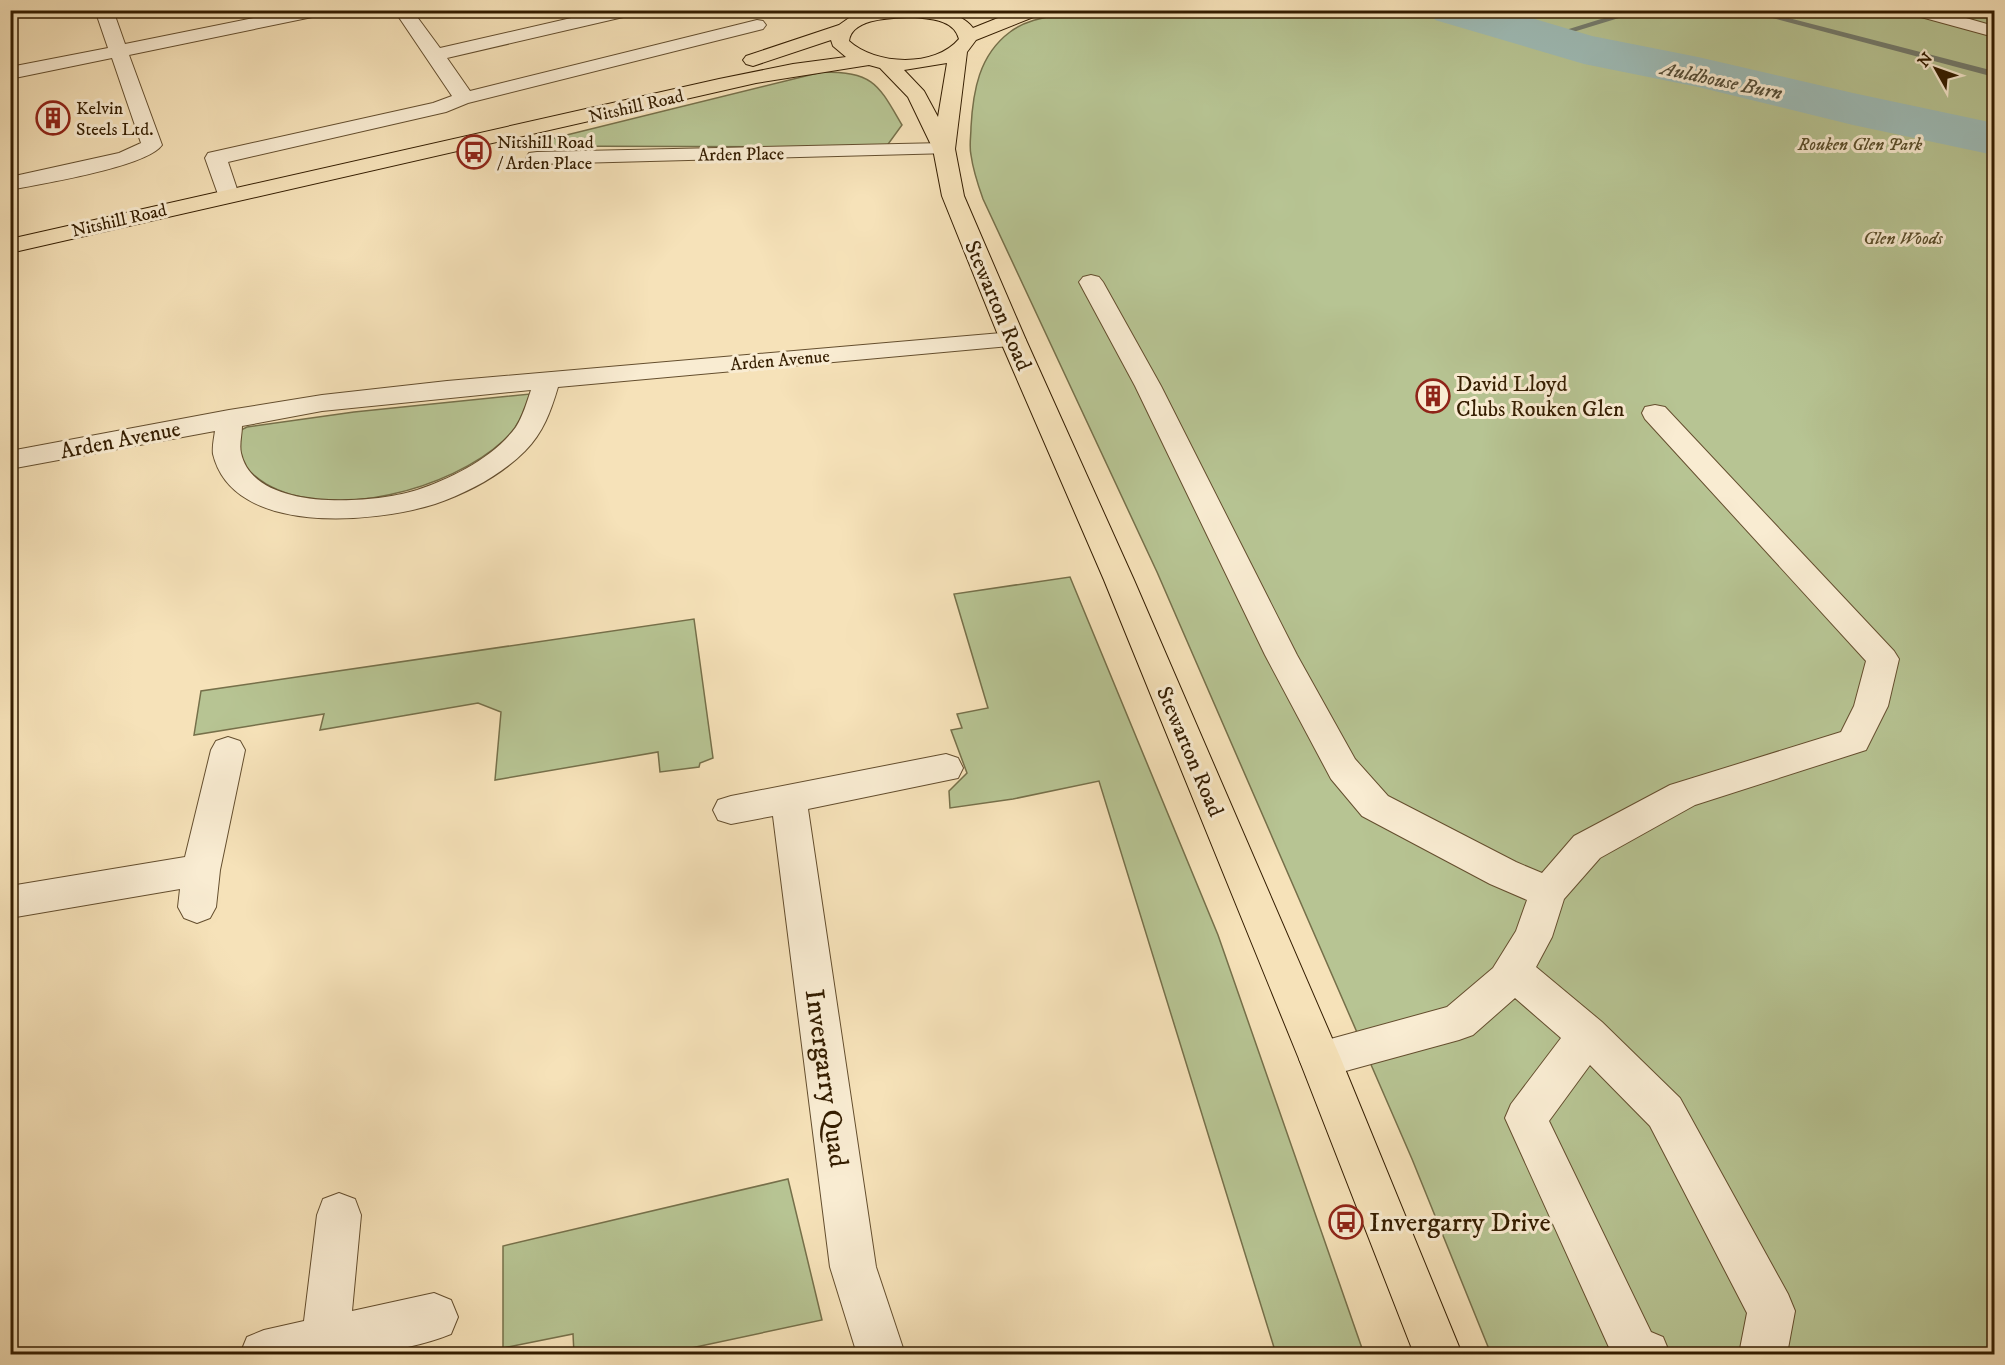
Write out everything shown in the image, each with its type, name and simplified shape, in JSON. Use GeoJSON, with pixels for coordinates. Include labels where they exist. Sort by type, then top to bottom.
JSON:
{"type":"FeatureCollection","features":[{"type":"Feature","properties":{"kind":"main road","name":"Nitshill Road"},"geometry":{"type":"LineString","coordinates":[[623,88],[736,64],[853,21],[885,13],[957,10]]}},
{"type":"Feature","properties":{"kind":"main road","name":"Nitshill Road"},"geometry":{"type":"LineString","coordinates":[[201,180],[226,185],[667,99],[826,64],[926,62],[1035,10]]}},
{"type":"Feature","properties":{"kind":"main road"},"geometry":{"type":"LineString","coordinates":[[925,12],[951,19],[963,26],[963,44]]}},
{"type":"Feature","properties":{"kind":"main road","name":"Stewarton Road"},"geometry":{"type":"LineString","coordinates":[[853,21],[841,34],[840,42],[846,50],[877,62],[917,95],[944,149],[953,196],[1013,340],[1124,591],[1320,1059],[1438,1354]]}},
{"type":"Feature","properties":{"kind":"main road","name":"Stewarton Road"},"geometry":{"type":"LineString","coordinates":[[944,149],[963,44]]}},
{"type":"Feature","properties":{"kind":"main road","name":"Nitshill Road"},"geometry":{"type":"LineString","coordinates":[[10,246],[452,123]]}},
{"type":"Feature","properties":{"kind":"street"},"geometry":{"type":"LineString","coordinates":[[10,184],[126,158],[152,145],[104,10]]}},
{"type":"Feature","properties":{"kind":"street"},"geometry":{"type":"LineString","coordinates":[[10,73],[213,34],[322,10]]}},
{"type":"Feature","properties":{"kind":"street"},"geometry":{"type":"LineString","coordinates":[[403,10],[462,94],[461,99]]}},
{"type":"Feature","properties":{"kind":"street"},"geometry":{"type":"LineString","coordinates":[[436,55],[632,10]]}},
{"type":"Feature","properties":{"kind":"street"},"geometry":{"type":"LineString","coordinates":[[1916,10],[1995,32]]}},
{"type":"Feature","properties":{"kind":"street"},"geometry":{"type":"LineString","coordinates":[[226,185],[216,158],[439,108],[461,99],[758,25]]}},
{"type":"Feature","properties":{"kind":"street","name":"Arden Place"},"geometry":{"type":"LineString","coordinates":[[537,158],[944,149]]}},
{"type":"Feature","properties":{"kind":"street"},"geometry":{"type":"LineString","coordinates":[[1091,282],[1148,386],[1281,655],[1343,769],[1375,806],[1503,873],[1548,892]]}},
{"type":"Feature","properties":{"kind":"street","name":"Arden Avenue"},"geometry":{"type":"LineString","coordinates":[[10,460],[229,418],[322,403],[1013,340]]}},
{"type":"Feature","properties":{"kind":"street"},"geometry":{"type":"LineString","coordinates":[[229,418],[224,438],[226,459],[248,487],[268,499],[292,506],[326,510],[364,510],[424,497],[482,471],[525,435],[535,417],[547,381]]}},
{"type":"Feature","properties":{"kind":"street"},"geometry":{"type":"LineString","coordinates":[[1320,1059],[1460,1022],[1507,980],[1533,937],[1548,892],[1587,847],[1683,795],[1854,741],[1871,706],[1883,659],[1655,413]]}},
{"type":"Feature","properties":{"kind":"street"},"geometry":{"type":"LineString","coordinates":[[197,907],[201,870],[228,750]]}},
{"type":"Feature","properties":{"kind":"street"},"geometry":{"type":"LineString","coordinates":[[731,810],[946,768]]}},
{"type":"Feature","properties":{"kind":"street","name":"Invergarry Quad"},"geometry":{"type":"LineString","coordinates":[[789,799],[853,1267],[881,1354]]}},
{"type":"Feature","properties":{"kind":"street"},"geometry":{"type":"LineString","coordinates":[[10,902],[201,870]]}},
{"type":"Feature","properties":{"kind":"street"},"geometry":{"type":"LineString","coordinates":[[1511,971],[1588,1035],[1665,1112],[1771,1311],[1763,1354]]}},
{"type":"Feature","properties":{"kind":"street"},"geometry":{"type":"LineString","coordinates":[[1588,1035],[1526,1118],[1635,1351],[1646,1354]]}},
{"type":"Feature","properties":{"kind":"street"},"geometry":{"type":"LineString","coordinates":[[326,1342],[339,1215]]}},
{"type":"Feature","properties":{"kind":"street"},"geometry":{"type":"LineString","coordinates":[[264,1354],[434,1317]]}},
{"type":"Feature","properties":{"kind":"green space"},"geometry":{"type":"Polygon","coordinates":[[[1076,11],[1994,11],[1994,1354],[1491,1354],[1412,1159],[1157,572],[983,199],[978,183],[970,152],[971,127],[976,87],[991,51],[1017,27],[1042,18],[1076,11]]]}},
{"type":"Feature","properties":{"kind":"green space"},"geometry":{"type":"Polygon","coordinates":[[[822,72],[864,78],[880,90],[902,125],[886,147],[522,146],[822,72]]]}},
{"type":"Feature","properties":{"kind":"green space"},"geometry":{"type":"Polygon","coordinates":[[[530,394],[513,431],[481,458],[422,486],[389,495],[356,500],[323,500],[293,495],[266,484],[250,472],[237,453],[237,432],[247,427],[354,412],[530,394]]]}},
{"type":"Feature","properties":{"kind":"green space"},"geometry":{"type":"Polygon","coordinates":[[[1070,577],[1218,935],[1364,1354],[1276,1354],[1099,781],[1013,799],[950,808],[949,791],[967,773],[951,730],[962,728],[957,714],[988,708],[954,594],[1070,577]]]}},
{"type":"Feature","properties":{"kind":"green space"},"geometry":{"type":"Polygon","coordinates":[[[694,619],[713,758],[700,763],[699,767],[660,772],[658,752],[495,780],[501,712],[478,703],[320,730],[324,714],[194,735],[201,691],[694,619]]]}},
{"type":"Feature","properties":{"kind":"green space"},"geometry":{"type":"Polygon","coordinates":[[[788,1179],[822,1320],[663,1354],[574,1354],[573,1334],[503,1348],[503,1246],[788,1179]]]}},
{"type":"Feature","properties":{"kind":"waterway","name":"Auldhouse Burn"},"geometry":{"type":"LineString","coordinates":[[1452,10],[1584,49],[1698,72],[1853,109],[1994,139]]}},
{"type":"Feature","properties":{"kind":"waterway"},"geometry":{"type":"LineString","coordinates":[[1544,38],[1641,10]]}},
{"type":"Feature","properties":{"kind":"waterway"},"geometry":{"type":"LineString","coordinates":[[1746,10],[1994,74]]}},
{"type":"Feature","properties":{"kind":"place","name":"Kelvin Steels Ltd."},"geometry":{"type":"Point","coordinates":[53,118]}},
{"type":"Feature","properties":{"kind":"place","name":"Nitshill Road / Arden Place"},"geometry":{"type":"Point","coordinates":[474,152]}},
{"type":"Feature","properties":{"kind":"place","name":"David Lloyd Clubs Rouken Glen"},"geometry":{"type":"Point","coordinates":[1433,396]}},
{"type":"Feature","properties":{"kind":"place","name":"Invergarry Drive"},"geometry":{"type":"Point","coordinates":[1346,1222]}},
{"type":"Feature","properties":{"kind":"park label","name":"Rouken Glen Park"},"geometry":{"type":"Point","coordinates":[1860,144]}},
{"type":"Feature","properties":{"kind":"park label","name":"Glen Woods"},"geometry":{"type":"Point","coordinates":[1903,238]}}]}
